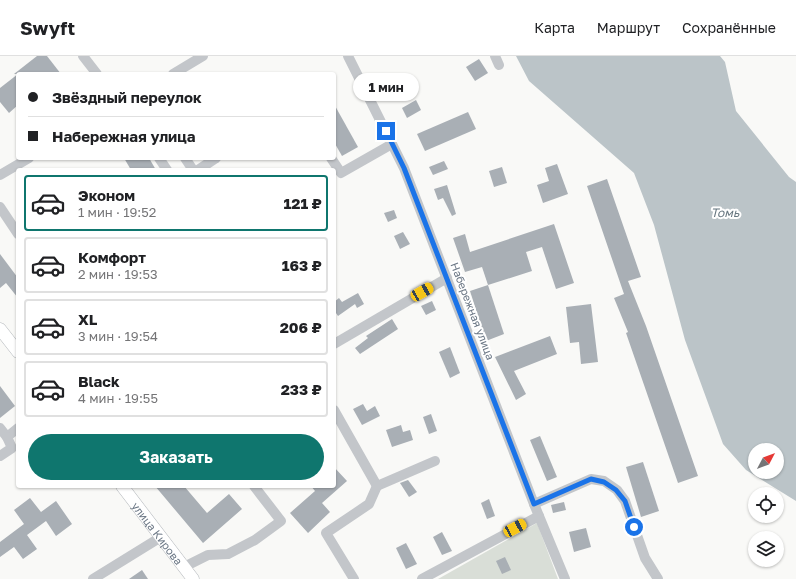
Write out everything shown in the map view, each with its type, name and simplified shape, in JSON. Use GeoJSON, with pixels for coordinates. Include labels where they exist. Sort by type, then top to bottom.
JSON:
{"type":"FeatureCollection","features":[{"type":"Feature","properties":{"kind":"main road"},"geometry":{"type":"LineString","coordinates":[[0,329],[16,349]]}},
{"type":"Feature","properties":{"kind":"main road","name":"улица Кирова"},"geometry":{"type":"LineString","coordinates":[[124,488],[193,579]]}},
{"type":"Feature","properties":{"kind":"street"},"geometry":{"type":"LineString","coordinates":[[83,56],[95,72]]}},
{"type":"Feature","properties":{"kind":"street"},"geometry":{"type":"LineString","coordinates":[[175,72],[203,56]]}},
{"type":"Feature","properties":{"kind":"street","name":"Набережная улица"},"geometry":{"type":"LineString","coordinates":[[348,56],[404,168],[534,504],[565,579]]}},
{"type":"Feature","properties":{"kind":"street"},"geometry":{"type":"LineString","coordinates":[[332,160],[341,173],[392,144]]}},
{"type":"Feature","properties":{"kind":"street"},"geometry":{"type":"LineString","coordinates":[[0,175],[26,160]]}},
{"type":"Feature","properties":{"kind":"street"},"geometry":{"type":"LineString","coordinates":[[201,168],[213,160]]}},
{"type":"Feature","properties":{"kind":"street"},"geometry":{"type":"LineString","coordinates":[[0,207],[16,231]]}},
{"type":"Feature","properties":{"kind":"street"},"geometry":{"type":"LineString","coordinates":[[336,343],[447,278]]}},
{"type":"Feature","properties":{"kind":"street"},"geometry":{"type":"LineString","coordinates":[[336,414],[377,486]]}},
{"type":"Feature","properties":{"kind":"street"},"geometry":{"type":"LineString","coordinates":[[0,428],[7,436],[12,448],[0,456]]}},
{"type":"Feature","properties":{"kind":"street"},"geometry":{"type":"LineString","coordinates":[[7,436],[16,429]]}},
{"type":"Feature","properties":{"kind":"street"},"geometry":{"type":"LineString","coordinates":[[354,579],[326,532],[369,504],[377,486],[434,461]]}},
{"type":"Feature","properties":{"kind":"street"},"geometry":{"type":"LineString","coordinates":[[534,504],[591,479],[604,482],[616,490],[625,501],[645,558],[658,579]]}},
{"type":"Feature","properties":{"kind":"street"},"geometry":{"type":"LineString","coordinates":[[184,567],[208,555],[228,554],[255,540],[281,521],[256,488]]}},
{"type":"Feature","properties":{"kind":"street"},"geometry":{"type":"LineString","coordinates":[[422,579],[539,516]]}},
{"type":"Feature","properties":{"kind":"street"},"geometry":{"type":"LineString","coordinates":[[93,579],[161,537]]}},
{"type":"Feature","properties":{"kind":"shaded area"},"geometry":{"type":"Polygon","coordinates":[[[537,523],[558,579],[438,579],[537,523]]]}},
{"type":"Feature","properties":{"kind":"water","name":"Томь"},"geometry":{"type":"Polygon","coordinates":[[[516,56],[720,56],[725,62],[736,111],[789,177],[796,182],[796,501],[784,494],[784,487],[773,487],[761,479],[784,479],[784,443],[748,443],[748,471],[723,444],[685,340],[654,225],[634,173],[529,81],[516,56]]]}},
{"type":"Feature","properties":{"kind":"building"},"geometry":{"type":"Polygon","coordinates":[[[37,56],[47,56],[59,72],[17,72],[37,56]]]}},
{"type":"Feature","properties":{"kind":"building"},"geometry":{"type":"Polygon","coordinates":[[[479,59],[488,73],[475,81],[466,67],[479,59]]]}},
{"type":"Feature","properties":{"kind":"building"},"geometry":{"type":"Polygon","coordinates":[[[16,76],[16,107],[9,113],[0,102],[0,88],[16,76]]]}},
{"type":"Feature","properties":{"kind":"building"},"geometry":{"type":"Polygon","coordinates":[[[416,100],[421,110],[407,118],[402,108],[416,100]]]}},
{"type":"Feature","properties":{"kind":"building"},"geometry":{"type":"Polygon","coordinates":[[[336,108],[358,147],[342,156],[336,146],[336,108]]]}},
{"type":"Feature","properties":{"kind":"building"},"geometry":{"type":"Polygon","coordinates":[[[468,112],[476,129],[425,151],[417,134],[468,112]]]}},
{"type":"Feature","properties":{"kind":"building"},"geometry":{"type":"Polygon","coordinates":[[[125,160],[150,160],[155,168],[130,168],[125,160]]]}},
{"type":"Feature","properties":{"kind":"building"},"geometry":{"type":"Polygon","coordinates":[[[444,161],[448,169],[433,175],[429,167],[444,161]]]}},
{"type":"Feature","properties":{"kind":"building"},"geometry":{"type":"Polygon","coordinates":[[[557,164],[568,194],[543,203],[537,185],[549,181],[545,168],[557,164]]]}},
{"type":"Feature","properties":{"kind":"building"},"geometry":{"type":"Polygon","coordinates":[[[502,167],[507,183],[494,187],[489,171],[502,167]]]}},
{"type":"Feature","properties":{"kind":"building"},"geometry":{"type":"Polygon","coordinates":[[[607,179],[641,277],[628,281],[646,326],[698,476],[678,483],[626,333],[628,332],[614,298],[624,294],[587,186],[607,179]]]}},
{"type":"Feature","properties":{"kind":"building"},"geometry":{"type":"Polygon","coordinates":[[[447,185],[456,214],[452,216],[443,198],[438,200],[434,189],[447,185]]]}},
{"type":"Feature","properties":{"kind":"building"},"geometry":{"type":"Polygon","coordinates":[[[394,210],[397,218],[388,222],[384,213],[394,210]]]}},
{"type":"Feature","properties":{"kind":"building"},"geometry":{"type":"Polygon","coordinates":[[[554,224],[574,283],[556,289],[542,247],[526,252],[532,271],[488,285],[482,267],[465,272],[453,238],[465,234],[470,252],[554,224]]]}},
{"type":"Feature","properties":{"kind":"building"},"geometry":{"type":"Polygon","coordinates":[[[403,232],[410,244],[400,249],[394,236],[403,232]]]}},
{"type":"Feature","properties":{"kind":"building"},"geometry":{"type":"Polygon","coordinates":[[[0,254],[16,275],[16,296],[6,283],[0,288],[0,254]]]}},
{"type":"Feature","properties":{"kind":"building"},"geometry":{"type":"Polygon","coordinates":[[[488,285],[504,334],[486,341],[470,291],[488,285]]]}},
{"type":"Feature","properties":{"kind":"building"},"geometry":{"type":"Polygon","coordinates":[[[358,293],[364,304],[357,308],[355,304],[338,316],[336,313],[336,300],[339,298],[342,302],[358,293]]]}},
{"type":"Feature","properties":{"kind":"building"},"geometry":{"type":"Polygon","coordinates":[[[432,301],[436,310],[426,315],[421,306],[432,301]]]}},
{"type":"Feature","properties":{"kind":"building"},"geometry":{"type":"Polygon","coordinates":[[[591,304],[598,362],[581,364],[579,342],[570,343],[566,307],[591,304]]]}},
{"type":"Feature","properties":{"kind":"building"},"geometry":{"type":"Polygon","coordinates":[[[392,319],[398,329],[360,354],[355,348],[368,338],[366,336],[392,319]]]}},
{"type":"Feature","properties":{"kind":"building"},"geometry":{"type":"Polygon","coordinates":[[[550,336],[557,354],[514,371],[526,394],[516,400],[495,357],[550,336]]]}},
{"type":"Feature","properties":{"kind":"building"},"geometry":{"type":"Polygon","coordinates":[[[450,347],[460,373],[450,378],[439,352],[450,347]]]}},
{"type":"Feature","properties":{"kind":"building"},"geometry":{"type":"Polygon","coordinates":[[[0,386],[15,406],[0,418],[0,386]]]}},
{"type":"Feature","properties":{"kind":"building"},"geometry":{"type":"Polygon","coordinates":[[[363,404],[367,411],[375,406],[380,416],[362,425],[353,409],[363,404]]]}},
{"type":"Feature","properties":{"kind":"building"},"geometry":{"type":"Polygon","coordinates":[[[431,414],[437,431],[429,434],[423,417],[431,414]]]}},
{"type":"Feature","properties":{"kind":"building"},"geometry":{"type":"Polygon","coordinates":[[[401,425],[403,432],[410,430],[413,440],[392,447],[386,430],[401,425]]]}},
{"type":"Feature","properties":{"kind":"building"},"geometry":{"type":"Polygon","coordinates":[[[540,436],[557,477],[547,481],[530,440],[540,436]]]}},
{"type":"Feature","properties":{"kind":"building"},"geometry":{"type":"Polygon","coordinates":[[[643,462],[659,511],[641,517],[626,467],[643,462]]]}},
{"type":"Feature","properties":{"kind":"building"},"geometry":{"type":"Polygon","coordinates":[[[336,469],[347,481],[322,503],[330,512],[308,533],[290,513],[315,491],[313,488],[336,488],[336,469]]]}},
{"type":"Feature","properties":{"kind":"building"},"geometry":{"type":"Polygon","coordinates":[[[408,480],[417,492],[409,497],[400,483],[408,480]]]}},
{"type":"Feature","properties":{"kind":"building"},"geometry":{"type":"Polygon","coordinates":[[[157,488],[186,488],[207,513],[229,494],[242,509],[203,543],[157,488]]]}},
{"type":"Feature","properties":{"kind":"building"},"geometry":{"type":"Polygon","coordinates":[[[30,498],[41,512],[56,501],[72,524],[56,536],[46,521],[27,535],[37,549],[23,559],[14,547],[0,557],[0,542],[24,524],[14,510],[30,498]]]}},
{"type":"Feature","properties":{"kind":"building"},"geometry":{"type":"Polygon","coordinates":[[[489,499],[495,516],[487,519],[481,503],[489,499]]]}},
{"type":"Feature","properties":{"kind":"building"},"geometry":{"type":"Polygon","coordinates":[[[564,502],[566,510],[553,513],[551,505],[564,502]]]}},
{"type":"Feature","properties":{"kind":"building"},"geometry":{"type":"Polygon","coordinates":[[[586,528],[591,547],[574,552],[569,532],[586,528]]]}},
{"type":"Feature","properties":{"kind":"building"},"geometry":{"type":"Polygon","coordinates":[[[442,532],[452,551],[442,555],[433,537],[442,532]]]}},
{"type":"Feature","properties":{"kind":"building"},"geometry":{"type":"Polygon","coordinates":[[[406,543],[417,564],[406,569],[396,548],[406,543]]]}},
{"type":"Feature","properties":{"kind":"building"},"geometry":{"type":"Polygon","coordinates":[[[505,557],[511,570],[502,574],[496,561],[505,557]]]}},
{"type":"Feature","properties":{"kind":"building"},"geometry":{"type":"Polygon","coordinates":[[[142,570],[148,579],[129,579],[142,570]]]}},
{"type":"Feature","properties":{"kind":"route"},"geometry":{"type":"LineString","coordinates":[[386,131],[404,168],[534,504],[591,479],[604,482],[616,490],[625,501],[634,527]]}}]}
